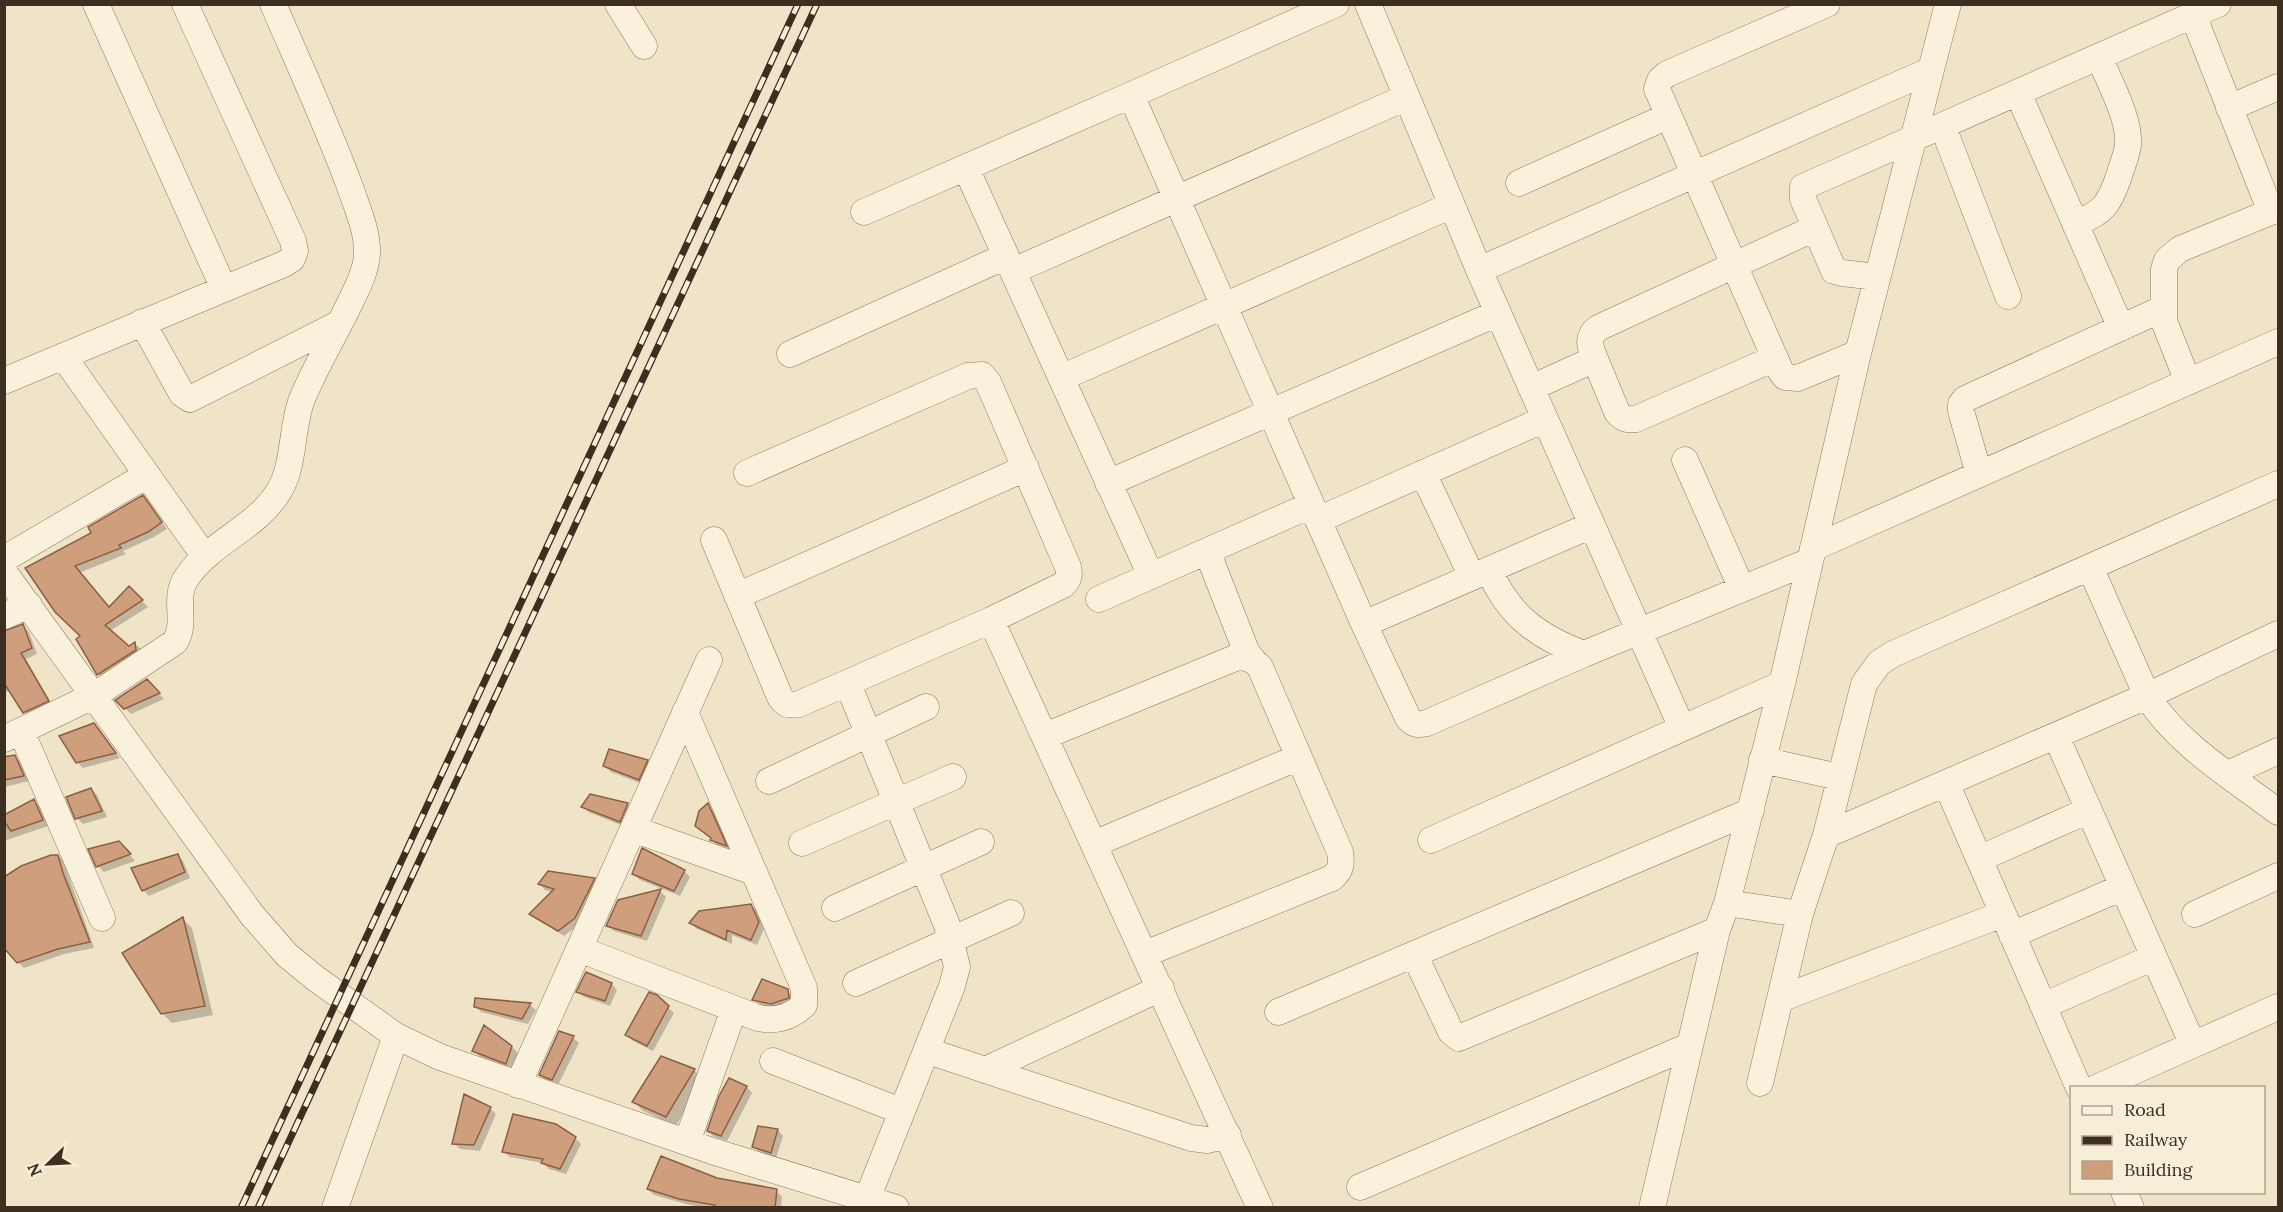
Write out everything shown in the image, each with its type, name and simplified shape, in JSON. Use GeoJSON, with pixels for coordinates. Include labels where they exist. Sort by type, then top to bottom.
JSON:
{"type":"FeatureCollection","features":[{"type":"Feature","properties":{"kind":"street"},"geometry":{"type":"LineString","coordinates":[[96,4],[225,289]]}},
{"type":"Feature","properties":{"kind":"street"},"geometry":{"type":"LineString","coordinates":[[4,381],[292,259],[295,251],[293,241],[185,4]]}},
{"type":"Feature","properties":{"kind":"street"},"geometry":{"type":"LineString","coordinates":[[102,918],[13,735],[95,695],[175,642],[181,633],[179,600],[181,588],[187,576],[205,557],[265,508],[279,491],[287,473],[293,431],[302,399],[360,284],[367,254],[363,223],[337,152],[273,4]]}},
{"type":"Feature","properties":{"kind":"street"},"geometry":{"type":"LineString","coordinates":[[618,4],[644,46]]}},
{"type":"Feature","properties":{"kind":"street"},"geometry":{"type":"LineString","coordinates":[[864,212],[1336,4]]}},
{"type":"Feature","properties":{"kind":"street"},"geometry":{"type":"LineString","coordinates":[[1368,4],[1479,270],[1682,728]]}},
{"type":"Feature","properties":{"kind":"street"},"geometry":{"type":"LineString","coordinates":[[1827,4],[1667,74],[1660,80],[1657,89],[1781,372],[1785,377],[1798,378],[1858,353]]}},
{"type":"Feature","properties":{"kind":"street"},"geometry":{"type":"LineString","coordinates":[[1650,1206],[1717,930],[1727,903],[1782,684],[1858,353],[1931,69],[1952,7]]}},
{"type":"Feature","properties":{"kind":"street"},"geometry":{"type":"LineString","coordinates":[[1878,277],[1834,270],[1803,199],[1803,187],[1913,141],[2210,8],[2229,108],[2275,210],[2172,254],[2167,260],[2164,268],[2164,309],[2167,329],[2188,382]]}},
{"type":"Feature","properties":{"kind":"street"},"geometry":{"type":"LineString","coordinates":[[2075,224],[2102,210],[2110,200],[2128,143],[2122,115],[2099,57]]}},
{"type":"Feature","properties":{"kind":"street"},"geometry":{"type":"LineString","coordinates":[[1479,270],[1931,69]]}},
{"type":"Feature","properties":{"kind":"street"},"geometry":{"type":"LineString","coordinates":[[2229,108],[2278,87]]}},
{"type":"Feature","properties":{"kind":"street"},"geometry":{"type":"LineString","coordinates":[[2018,93],[2121,328]]}},
{"type":"Feature","properties":{"kind":"street"},"geometry":{"type":"LineString","coordinates":[[1131,95],[1364,624],[1408,718],[1419,725],[1742,589],[1979,474],[2278,342]]}},
{"type":"Feature","properties":{"kind":"street"},"geometry":{"type":"LineString","coordinates":[[790,354],[1009,263],[1176,199],[1407,97]]}},
{"type":"Feature","properties":{"kind":"street"},"geometry":{"type":"LineString","coordinates":[[1520,183],[1668,116]]}},
{"type":"Feature","properties":{"kind":"street"},"geometry":{"type":"LineString","coordinates":[[1943,127],[2008,296]]}},
{"type":"Feature","properties":{"kind":"street"},"geometry":{"type":"LineString","coordinates":[[966,168],[1151,576]]}},
{"type":"Feature","properties":{"kind":"street"},"geometry":{"type":"LineString","coordinates":[[1061,378],[1452,205]]}},
{"type":"Feature","properties":{"kind":"street"},"geometry":{"type":"LineString","coordinates":[[1775,358],[1636,419],[1629,420],[1622,418],[1617,412],[1590,345],[1590,338],[1592,332],[1598,328],[1815,228]]}},
{"type":"Feature","properties":{"kind":"street"},"geometry":{"type":"LineString","coordinates":[[1979,474],[1961,411],[1961,404],[1965,399],[2164,309]]}},
{"type":"Feature","properties":{"kind":"street"},"geometry":{"type":"LineString","coordinates":[[1108,483],[1498,313]]}},
{"type":"Feature","properties":{"kind":"street"},"geometry":{"type":"LineString","coordinates":[[142,322],[182,394],[190,399],[340,323]]}},
{"type":"Feature","properties":{"kind":"street"},"geometry":{"type":"LineString","coordinates":[[63,356],[205,557]]}},
{"type":"Feature","properties":{"kind":"street"},"geometry":{"type":"LineString","coordinates":[[1531,388],[1596,359]]}},
{"type":"Feature","properties":{"kind":"street"},"geometry":{"type":"LineString","coordinates":[[714,540],[780,697],[784,703],[789,705],[799,704],[991,620],[1063,585],[1068,581],[1070,575],[1026,468],[988,382],[982,375],[976,374],[747,473]]}},
{"type":"Feature","properties":{"kind":"street"},"geometry":{"type":"LineString","coordinates":[[1099,599],[1208,551],[1423,473],[1545,419]]}},
{"type":"Feature","properties":{"kind":"street"},"geometry":{"type":"LineString","coordinates":[[1684,460],[1742,589]]}},
{"type":"Feature","properties":{"kind":"street"},"geometry":{"type":"LineString","coordinates":[[737,596],[1026,468]]}},
{"type":"Feature","properties":{"kind":"street"},"geometry":{"type":"LineString","coordinates":[[1423,473],[1480,574],[1498,590],[1510,607],[1533,629],[1555,643],[1584,654]]}},
{"type":"Feature","properties":{"kind":"street"},"geometry":{"type":"LineString","coordinates":[[4,559],[147,475]]}},
{"type":"Feature","properties":{"kind":"street"},"geometry":{"type":"LineString","coordinates":[[1760,1083],[1800,914],[1826,835],[1863,684],[1879,663],[1893,654],[2278,484]]}},
{"type":"Feature","properties":{"kind":"street"},"geometry":{"type":"LineString","coordinates":[[1364,624],[1592,525]]}},
{"type":"Feature","properties":{"kind":"street"},"geometry":{"type":"LineString","coordinates":[[1145,954],[1332,878],[1340,871],[1342,863],[1340,852],[1260,667],[1247,653],[1208,551]]}},
{"type":"Feature","properties":{"kind":"street"},"geometry":{"type":"LineString","coordinates":[[2090,567],[2147,696],[2158,713],[2175,731],[2278,812]]}},
{"type":"Feature","properties":{"kind":"street"},"geometry":{"type":"LineString","coordinates":[[4,572],[252,915],[287,955],[396,1036],[440,1057],[518,1085],[687,1142],[896,1208]]}},
{"type":"Feature","properties":{"kind":"street"},"geometry":{"type":"LineString","coordinates":[[4,616],[29,605]]}},
{"type":"Feature","properties":{"kind":"street"},"geometry":{"type":"LineString","coordinates":[[991,620],[1260,1208]]}},
{"type":"Feature","properties":{"kind":"street"},"geometry":{"type":"LineString","coordinates":[[1826,835],[2147,696],[2278,634]]}},
{"type":"Feature","properties":{"kind":"street"},"geometry":{"type":"LineString","coordinates":[[1045,736],[1235,658],[1244,656],[1253,660]]}},
{"type":"Feature","properties":{"kind":"street"},"geometry":{"type":"LineString","coordinates":[[518,1085],[709,660]]}},
{"type":"Feature","properties":{"kind":"street"},"geometry":{"type":"LineString","coordinates":[[1431,840],[1782,684]]}},
{"type":"Feature","properties":{"kind":"street"},"geometry":{"type":"LineString","coordinates":[[852,694],[952,939],[957,967],[952,986],[867,1198]]}},
{"type":"Feature","properties":{"kind":"street"},"geometry":{"type":"LineString","coordinates":[[769,781],[926,707]]}},
{"type":"Feature","properties":{"kind":"street"},"geometry":{"type":"LineString","coordinates":[[579,949],[768,1020],[782,1018],[796,1012],[804,1005],[804,988],[685,712]]}},
{"type":"Feature","properties":{"kind":"street"},"geometry":{"type":"LineString","coordinates":[[2056,736],[2193,1045]]}},
{"type":"Feature","properties":{"kind":"street"},"geometry":{"type":"LineString","coordinates":[[2228,774],[2278,751]]}},
{"type":"Feature","properties":{"kind":"street"},"geometry":{"type":"LineString","coordinates":[[1094,843],[1299,757]]}},
{"type":"Feature","properties":{"kind":"street"},"geometry":{"type":"LineString","coordinates":[[1762,760],[1839,777]]}},
{"type":"Feature","properties":{"kind":"street"},"geometry":{"type":"LineString","coordinates":[[802,843],[953,777]]}},
{"type":"Feature","properties":{"kind":"street"},"geometry":{"type":"LineString","coordinates":[[1946,783],[2078,1086]]}},
{"type":"Feature","properties":{"kind":"street"},"geometry":{"type":"LineString","coordinates":[[1979,859],[2089,810]]}},
{"type":"Feature","properties":{"kind":"street"},"geometry":{"type":"LineString","coordinates":[[1278,1012],[1751,811]]}},
{"type":"Feature","properties":{"kind":"street"},"geometry":{"type":"LineString","coordinates":[[633,829],[754,872]]}},
{"type":"Feature","properties":{"kind":"street"},"geometry":{"type":"LineString","coordinates":[[835,908],[981,842]]}},
{"type":"Feature","properties":{"kind":"street"},"geometry":{"type":"LineString","coordinates":[[2195,914],[2278,876]]}},
{"type":"Feature","properties":{"kind":"street"},"geometry":{"type":"LineString","coordinates":[[1780,999],[2123,887]]}},
{"type":"Feature","properties":{"kind":"street"},"geometry":{"type":"LineString","coordinates":[[1727,903],[1800,914]]}},
{"type":"Feature","properties":{"kind":"street"},"geometry":{"type":"LineString","coordinates":[[856,983],[1011,913]]}},
{"type":"Feature","properties":{"kind":"street"},"geometry":{"type":"LineString","coordinates":[[1414,954],[1451,1032],[1459,1038],[1717,930]]}},
{"type":"Feature","properties":{"kind":"street"},"geometry":{"type":"LineString","coordinates":[[2043,1006],[2154,957]]}},
{"type":"Feature","properties":{"kind":"street"},"geometry":{"type":"LineString","coordinates":[[986,1070],[1161,988]]}},
{"type":"Feature","properties":{"kind":"street"},"geometry":{"type":"LineString","coordinates":[[2101,1086],[2278,1007]]}},
{"type":"Feature","properties":{"kind":"street"},"geometry":{"type":"LineString","coordinates":[[687,1142],[734,1009]]}},
{"type":"Feature","properties":{"kind":"street"},"geometry":{"type":"LineString","coordinates":[[335,1208],[396,1036]]}},
{"type":"Feature","properties":{"kind":"street"},"geometry":{"type":"LineString","coordinates":[[1360,1187],[1689,1046]]}},
{"type":"Feature","properties":{"kind":"street"},"geometry":{"type":"LineString","coordinates":[[940,1055],[1191,1138],[1207,1140],[1228,1136]]}},
{"type":"Feature","properties":{"kind":"street"},"geometry":{"type":"LineString","coordinates":[[773,1062],[901,1111]]}},
{"type":"Feature","properties":{"kind":"street"},"geometry":{"type":"LineString","coordinates":[[2125,1194],[2131,1208]]}},
{"type":"Feature","properties":{"kind":"building"},"geometry":{"type":"Polygon","coordinates":[[[143,495],[162,522],[148,532],[119,545],[121,548],[75,566],[109,607],[129,586],[143,600],[105,625],[129,646],[135,642],[136,650],[97,675],[76,639],[80,636],[55,612],[25,568],[91,533],[88,527],[143,495]]]}},
{"type":"Feature","properties":{"kind":"building"},"geometry":{"type":"Polygon","coordinates":[[[23,624],[32,648],[21,653],[49,701],[23,713],[4,683],[4,631],[23,624]]]}},
{"type":"Feature","properties":{"kind":"building"},"geometry":{"type":"Polygon","coordinates":[[[147,679],[160,693],[124,709],[115,700],[147,679]]]}},
{"type":"Feature","properties":{"kind":"building"},"geometry":{"type":"Polygon","coordinates":[[[94,723],[116,753],[76,763],[59,736],[94,723]]]}},
{"type":"Feature","properties":{"kind":"building"},"geometry":{"type":"Polygon","coordinates":[[[609,749],[648,760],[639,780],[603,766],[609,749]]]}},
{"type":"Feature","properties":{"kind":"building"},"geometry":{"type":"Polygon","coordinates":[[[15,755],[24,776],[4,780],[4,757],[15,755]]]}},
{"type":"Feature","properties":{"kind":"building"},"geometry":{"type":"Polygon","coordinates":[[[91,788],[102,811],[75,819],[66,797],[91,788]]]}},
{"type":"Feature","properties":{"kind":"building"},"geometry":{"type":"Polygon","coordinates":[[[590,794],[628,803],[620,822],[581,807],[590,794]]]}},
{"type":"Feature","properties":{"kind":"building"},"geometry":{"type":"Polygon","coordinates":[[[34,799],[43,820],[11,831],[4,821],[4,815],[34,799]]]}},
{"type":"Feature","properties":{"kind":"building"},"geometry":{"type":"Polygon","coordinates":[[[708,803],[727,846],[710,840],[711,838],[695,826],[699,811],[708,803]]]}},
{"type":"Feature","properties":{"kind":"building"},"geometry":{"type":"Polygon","coordinates":[[[119,841],[131,854],[96,867],[88,849],[119,841]]]}},
{"type":"Feature","properties":{"kind":"building"},"geometry":{"type":"Polygon","coordinates":[[[642,848],[685,870],[674,891],[632,874],[642,848]]]}},
{"type":"Feature","properties":{"kind":"building"},"geometry":{"type":"Polygon","coordinates":[[[178,854],[185,872],[142,891],[131,868],[178,854]]]}},
{"type":"Feature","properties":{"kind":"building"},"geometry":{"type":"Polygon","coordinates":[[[51,855],[58,855],[90,942],[58,949],[17,963],[4,948],[4,877],[21,866],[51,855]]]}},
{"type":"Feature","properties":{"kind":"building"},"geometry":{"type":"Polygon","coordinates":[[[548,871],[595,878],[575,918],[558,931],[529,914],[554,889],[538,884],[548,871]]]}},
{"type":"Feature","properties":{"kind":"building"},"geometry":{"type":"Polygon","coordinates":[[[661,889],[641,936],[606,926],[618,900],[661,889]]]}},
{"type":"Feature","properties":{"kind":"building"},"geometry":{"type":"Polygon","coordinates":[[[751,904],[759,922],[751,940],[727,930],[726,940],[689,923],[699,911],[751,904]]]}},
{"type":"Feature","properties":{"kind":"building"},"geometry":{"type":"Polygon","coordinates":[[[183,917],[205,1006],[161,1014],[122,953],[183,917]]]}},
{"type":"Feature","properties":{"kind":"building"},"geometry":{"type":"Polygon","coordinates":[[[586,972],[612,983],[605,1001],[576,992],[586,972]]]}},
{"type":"Feature","properties":{"kind":"building"},"geometry":{"type":"Polygon","coordinates":[[[762,979],[788,989],[789,998],[771,1004],[752,1000],[762,979]]]}},
{"type":"Feature","properties":{"kind":"building"},"geometry":{"type":"Polygon","coordinates":[[[649,992],[657,995],[669,1006],[647,1046],[625,1035],[649,992]]]}},
{"type":"Feature","properties":{"kind":"building"},"geometry":{"type":"Polygon","coordinates":[[[475,998],[531,1003],[522,1019],[474,1007],[475,998]]]}},
{"type":"Feature","properties":{"kind":"building"},"geometry":{"type":"Polygon","coordinates":[[[484,1025],[512,1046],[506,1064],[472,1051],[484,1025]]]}},
{"type":"Feature","properties":{"kind":"building"},"geometry":{"type":"Polygon","coordinates":[[[559,1031],[574,1036],[552,1080],[539,1075],[559,1031]]]}},
{"type":"Feature","properties":{"kind":"building"},"geometry":{"type":"Polygon","coordinates":[[[661,1056],[695,1069],[666,1117],[632,1102],[661,1056]]]}},
{"type":"Feature","properties":{"kind":"building"},"geometry":{"type":"Polygon","coordinates":[[[729,1078],[747,1086],[721,1136],[707,1131],[719,1096],[729,1078]]]}},
{"type":"Feature","properties":{"kind":"building"},"geometry":{"type":"Polygon","coordinates":[[[464,1094],[491,1107],[474,1145],[452,1144],[464,1094]]]}},
{"type":"Feature","properties":{"kind":"building"},"geometry":{"type":"Polygon","coordinates":[[[513,1114],[556,1124],[576,1137],[560,1169],[541,1163],[543,1159],[502,1152],[513,1114]]]}},
{"type":"Feature","properties":{"kind":"building"},"geometry":{"type":"Polygon","coordinates":[[[758,1126],[778,1129],[771,1153],[752,1147],[758,1126]]]}},
{"type":"Feature","properties":{"kind":"building"},"geometry":{"type":"Polygon","coordinates":[[[661,1156],[717,1178],[777,1189],[775,1208],[714,1208],[715,1205],[679,1199],[647,1189],[661,1156]]]}},
{"type":"Feature","properties":{"kind":"railway"},"geometry":{"type":"LineString","coordinates":[[241,1208],[798,4]]}},
{"type":"Feature","properties":{"kind":"railway"},"geometry":{"type":"LineString","coordinates":[[258,1208],[817,4]]}}]}
